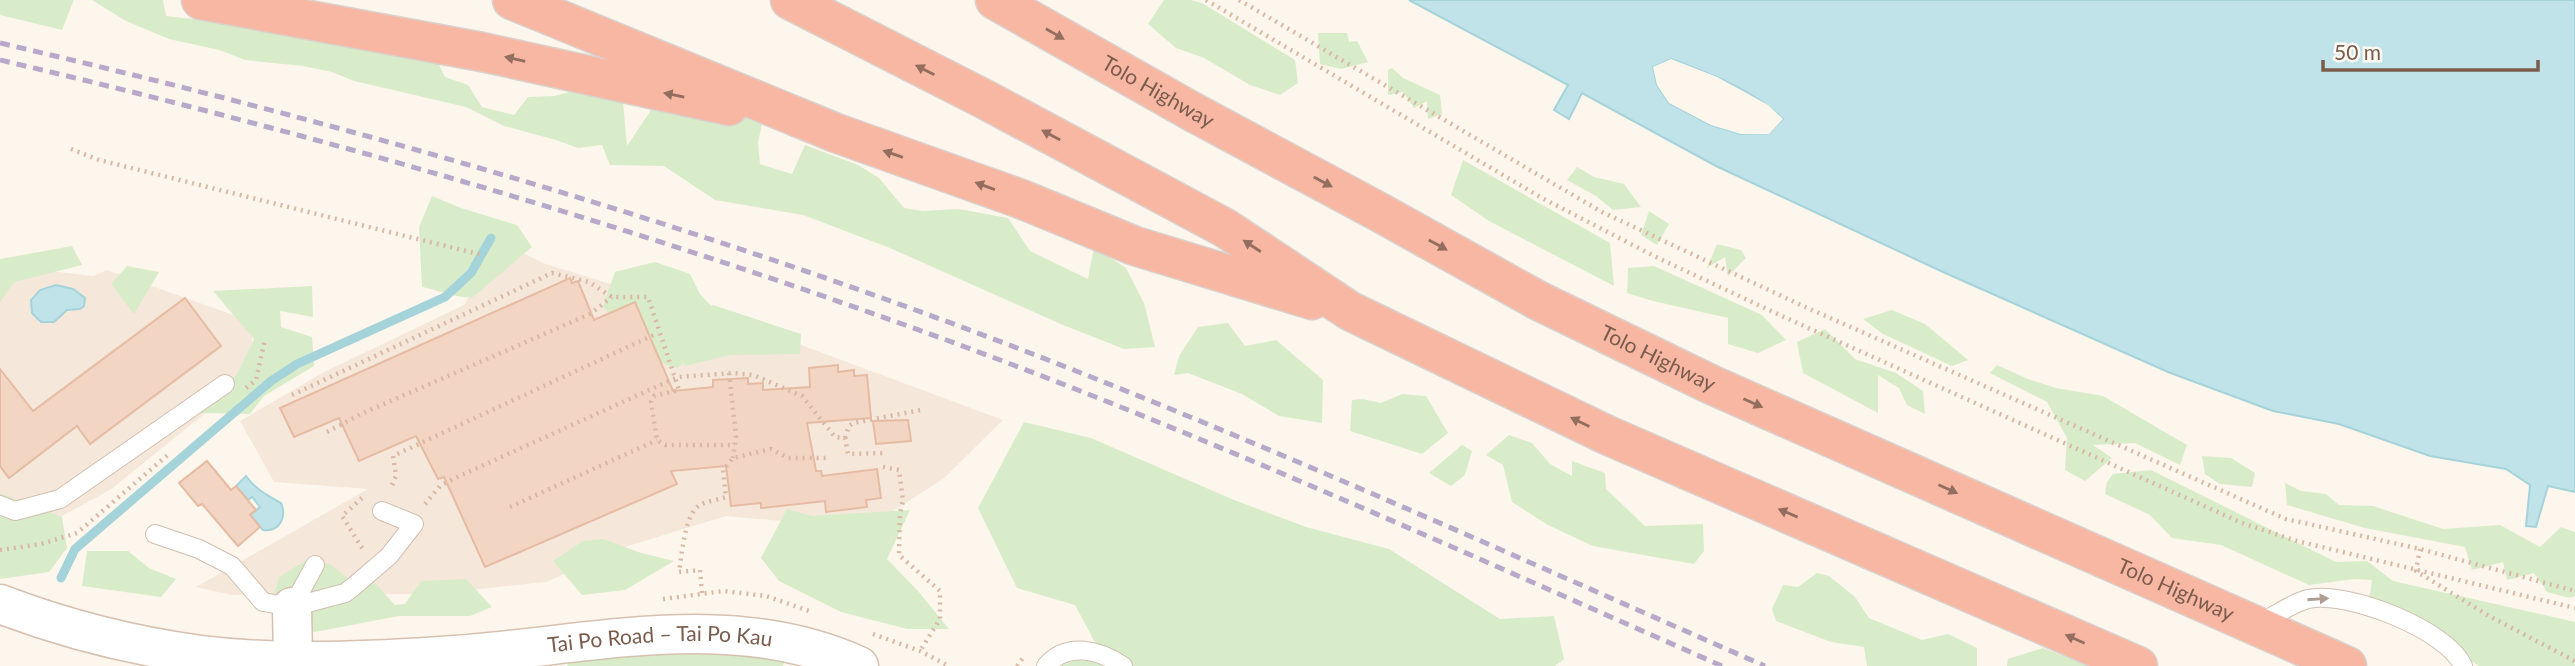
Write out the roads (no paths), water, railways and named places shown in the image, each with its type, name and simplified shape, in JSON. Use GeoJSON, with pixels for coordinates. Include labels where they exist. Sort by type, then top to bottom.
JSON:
{"type":"FeatureCollection","features":[{"type":"Feature","properties":{"kind":"highway"},"geometry":{"type":"LineString","coordinates":[[201,0],[482,52],[760,113],[836,133]]}},
{"type":"Feature","properties":{"kind":"highway"},"geometry":{"type":"LineString","coordinates":[[512,0],[836,133],[1021,199],[1135,246],[1350,311]]}},
{"type":"Feature","properties":{"kind":"highway"},"geometry":{"type":"LineString","coordinates":[[790,0],[986,100],[1225,228],[1350,311],[1606,435],[2138,666]]}},
{"type":"Feature","properties":{"kind":"highway","name":"Tolo Highway"},"geometry":{"type":"LineString","coordinates":[[995,0],[1191,111],[1537,300],[1712,385],[2347,666]]}},
{"type":"Feature","properties":{"kind":"main road","name":"Tai Po Road – Tai Po Kau"},"geometry":{"type":"LineString","coordinates":[[2,605],[144,645],[202,655],[293,660],[452,655],[653,635],[724,635],[783,642],[859,666]]}},
{"type":"Feature","properties":{"kind":"main road"},"geometry":{"type":"LineString","coordinates":[[292,607],[293,660]]}},
{"type":"Feature","properties":{"kind":"lane"},"geometry":{"type":"LineString","coordinates":[[0,505],[15,511],[60,499],[225,384]]}},
{"type":"Feature","properties":{"kind":"lane"},"geometry":{"type":"LineString","coordinates":[[155,534],[199,549],[232,566],[263,602],[292,607],[345,593],[389,556],[414,524],[382,511]]}},
{"type":"Feature","properties":{"kind":"lane"},"geometry":{"type":"LineString","coordinates":[[292,607],[315,565]]}},
{"type":"Feature","properties":{"kind":"lane"},"geometry":{"type":"LineString","coordinates":[[2256,626],[2308,599],[2335,598],[2390,612],[2427,632],[2460,658],[2463,666]]}},
{"type":"Feature","properties":{"kind":"lane"},"geometry":{"type":"LineString","coordinates":[[1046,666],[1060,654],[1084,649],[1110,657],[1123,666]]}},
{"type":"Feature","properties":{"kind":"water"},"geometry":{"type":"Polygon","coordinates":[[[1409,0],[2575,0],[2575,492],[2548,486],[2536,527],[2526,526],[2530,485],[2506,469],[2430,456],[2339,424],[2273,411],[2168,372],[1943,272],[1716,166],[1582,93],[1569,119],[1554,110],[1568,85],[1409,0]],[[1671,59],[1653,67],[1657,85],[1669,103],[1711,125],[1741,134],[1769,133],[1783,119],[1744,91],[1671,59]]]}},
{"type":"Feature","properties":{"kind":"water"},"geometry":{"type":"Polygon","coordinates":[[[56,285],[73,289],[85,298],[84,306],[67,310],[54,322],[41,322],[32,313],[31,300],[40,290],[56,285]]]}},
{"type":"Feature","properties":{"kind":"water"},"geometry":{"type":"Polygon","coordinates":[[[246,476],[257,488],[281,503],[281,522],[274,529],[263,530],[250,515],[260,507],[252,497],[248,500],[236,486],[246,476]]]}},
{"type":"Feature","properties":{"kind":"waterway"},"geometry":{"type":"LineString","coordinates":[[61,578],[75,549],[271,381],[297,364],[445,297],[471,273],[491,238]]}},
{"type":"Feature","properties":{"kind":"railway"},"geometry":{"type":"LineString","coordinates":[[0,43],[247,104],[492,172],[735,247],[856,289],[975,332],[1175,411],[1765,666]]}},
{"type":"Feature","properties":{"kind":"railway"},"geometry":{"type":"LineString","coordinates":[[0,60],[367,154],[609,226],[849,305],[1159,422],[1347,501],[1722,666]]}}]}
